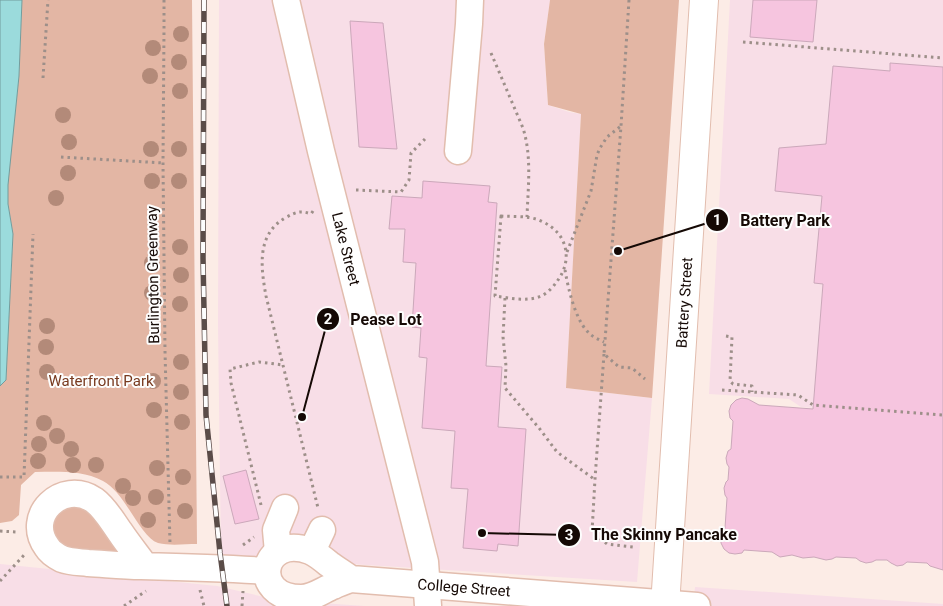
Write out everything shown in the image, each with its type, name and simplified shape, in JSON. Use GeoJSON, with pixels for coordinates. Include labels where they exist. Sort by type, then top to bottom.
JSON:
{"type":"FeatureCollection","features":[{"type":"Feature","properties":{"kind":"main road","name":"Battery Street"},"geometry":{"type":"LineString","coordinates":[[665,605],[704,0]]}},
{"type":"Feature","properties":{"kind":"street","name":"Lake Street"},"geometry":{"type":"LineString","coordinates":[[286,0],[321,151],[425,562],[427,595]]}},
{"type":"Feature","properties":{"kind":"street"},"geometry":{"type":"LineString","coordinates":[[458,151],[470,0]]}},
{"type":"Feature","properties":{"kind":"street"},"geometry":{"type":"LineString","coordinates":[[273,509],[276,530],[273,561]]}},
{"type":"Feature","properties":{"kind":"street"},"geometry":{"type":"LineString","coordinates":[[148,576],[273,561],[285,548],[291,548],[317,532],[351,579]]}},
{"type":"Feature","properties":{"kind":"street","name":"College Street"},"geometry":{"type":"LineString","coordinates":[[273,561],[268,578],[272,586],[284,595],[299,598],[314,595],[351,579],[427,595],[697,606]]}},
{"type":"Feature","properties":{"kind":"path"},"geometry":{"type":"LineString","coordinates":[[43,78],[48,0]]}},
{"type":"Feature","properties":{"kind":"path","name":"Burlington Greenway"},"geometry":{"type":"LineString","coordinates":[[164,0],[165,351],[170,549]]}},
{"type":"Feature","properties":{"kind":"path"},"geometry":{"type":"LineString","coordinates":[[629,0],[592,532],[607,544],[633,547]]}},
{"type":"Feature","properties":{"kind":"path"},"geometry":{"type":"LineString","coordinates":[[744,42],[943,58]]}},
{"type":"Feature","properties":{"kind":"path"},"geometry":{"type":"LineString","coordinates":[[490,50],[527,139],[529,161],[527,217]]}},
{"type":"Feature","properties":{"kind":"path"},"geometry":{"type":"LineString","coordinates":[[567,253],[560,236],[552,227],[527,217],[501,216],[495,296],[530,298],[540,296],[554,286],[564,270],[567,253],[591,191],[597,155],[607,137],[621,126]]}},
{"type":"Feature","properties":{"kind":"path"},"geometry":{"type":"LineString","coordinates":[[331,189],[400,192],[409,180],[411,153],[425,139]]}},
{"type":"Feature","properties":{"kind":"path"},"geometry":{"type":"LineString","coordinates":[[62,157],[163,163]]}},
{"type":"Feature","properties":{"kind":"path"},"geometry":{"type":"LineString","coordinates":[[315,209],[311,214],[303,211],[294,212],[280,221],[270,232],[263,248],[262,265],[264,284],[318,507],[317,532]]}},
{"type":"Feature","properties":{"kind":"path"},"geometry":{"type":"LineString","coordinates":[[0,477],[24,477],[33,234]]}},
{"type":"Feature","properties":{"kind":"path"},"geometry":{"type":"LineString","coordinates":[[564,270],[568,288],[583,327],[588,333],[605,342]]}},
{"type":"Feature","properties":{"kind":"path"},"geometry":{"type":"LineString","coordinates":[[505,298],[503,337],[506,366],[505,388],[557,452],[595,479]]}},
{"type":"Feature","properties":{"kind":"path"},"geometry":{"type":"LineString","coordinates":[[726,336],[732,337],[730,381],[733,384],[752,386],[752,392]]}},
{"type":"Feature","properties":{"kind":"path"},"geometry":{"type":"LineString","coordinates":[[604,354],[619,367],[632,368],[646,378]]}},
{"type":"Feature","properties":{"kind":"path"},"geometry":{"type":"LineString","coordinates":[[273,509],[231,383],[230,369],[259,362],[283,365]]}},
{"type":"Feature","properties":{"kind":"path"},"geometry":{"type":"LineString","coordinates":[[722,390],[798,395],[813,405],[943,415]]}},
{"type":"Feature","properties":{"kind":"path"},"geometry":{"type":"LineString","coordinates":[[0,531],[24,532]]}},
{"type":"Feature","properties":{"kind":"path"},"geometry":{"type":"LineString","coordinates":[[237,548],[261,533]]}},
{"type":"Feature","properties":{"kind":"path"},"geometry":{"type":"LineString","coordinates":[[0,581],[29,550]]}},
{"type":"Feature","properties":{"kind":"path"},"geometry":{"type":"LineString","coordinates":[[124,606],[148,576]]}},
{"type":"Feature","properties":{"kind":"path"},"geometry":{"type":"LineString","coordinates":[[242,606],[243,588]]}},
{"type":"Feature","properties":{"kind":"path"},"geometry":{"type":"LineString","coordinates":[[200,589],[204,606]]}},
{"type":"Feature","properties":{"kind":"shaded area"},"geometry":{"type":"Polygon","coordinates":[[[219,0],[550,0],[544,44],[548,105],[581,114],[566,388],[652,398],[637,582],[221,556],[218,325],[219,0]]]}},
{"type":"Feature","properties":{"kind":"shaded area"},"geometry":{"type":"Polygon","coordinates":[[[730,0],[943,0],[943,418],[801,407],[789,399],[709,394],[730,0]]]}},
{"type":"Feature","properties":{"kind":"shaded area"},"geometry":{"type":"Polygon","coordinates":[[[0,564],[217,586],[277,600],[365,606],[0,606],[0,564]]]}},
{"type":"Feature","properties":{"kind":"shaded area"},"geometry":{"type":"Polygon","coordinates":[[[695,587],[943,604],[943,606],[693,606],[695,587]]]}},
{"type":"Feature","properties":{"kind":"green space","name":"Waterfront Park"},"geometry":{"type":"Polygon","coordinates":[[[22,0],[192,0],[197,544],[172,545],[158,543],[145,532],[111,487],[95,477],[70,472],[35,472],[21,485],[19,515],[12,521],[0,523],[0,386],[6,380],[13,234],[0,127],[14,123],[19,76],[22,0]]]}},
{"type":"Feature","properties":{"kind":"green space"},"geometry":{"type":"Polygon","coordinates":[[[550,0],[679,0],[652,398],[566,388],[581,114],[548,105],[544,44],[550,0]]]}},
{"type":"Feature","properties":{"kind":"green space"},"geometry":{"type":"Polygon","coordinates":[[[62,507],[87,507],[117,549],[115,553],[65,548],[53,537],[53,515],[62,507]]]}},
{"type":"Feature","properties":{"kind":"water"},"geometry":{"type":"Polygon","coordinates":[[[0,0],[22,0],[19,76],[8,185],[8,204],[13,234],[6,380],[0,386],[0,0]]]}},
{"type":"Feature","properties":{"kind":"building"},"geometry":{"type":"Polygon","coordinates":[[[753,0],[817,0],[813,42],[750,37],[753,0]]]}},
{"type":"Feature","properties":{"kind":"building"},"geometry":{"type":"Polygon","coordinates":[[[350,21],[383,23],[397,149],[359,147],[350,21]]]}},
{"type":"Feature","properties":{"kind":"building"},"geometry":{"type":"Polygon","coordinates":[[[890,63],[943,67],[943,570],[930,566],[927,563],[907,562],[897,566],[887,560],[876,560],[866,563],[856,558],[836,557],[826,560],[792,555],[780,557],[772,552],[744,550],[742,553],[729,553],[721,543],[721,537],[725,528],[727,498],[724,488],[728,480],[729,467],[726,458],[728,451],[731,449],[733,421],[730,418],[729,411],[731,405],[736,400],[742,398],[759,405],[813,409],[823,284],[814,283],[822,196],[775,191],[779,148],[826,144],[833,66],[890,71],[890,63]]]}},
{"type":"Feature","properties":{"kind":"building"},"geometry":{"type":"Polygon","coordinates":[[[423,181],[490,186],[488,202],[497,203],[486,366],[502,367],[498,427],[526,429],[518,546],[498,544],[497,551],[463,548],[468,489],[451,488],[455,431],[422,428],[427,358],[419,357],[421,328],[412,327],[416,263],[403,262],[405,229],[389,229],[392,196],[422,198],[423,181]]]}},
{"type":"Feature","properties":{"kind":"building"},"geometry":{"type":"Polygon","coordinates":[[[246,470],[259,519],[235,524],[223,476],[246,470]]]}},
{"type":"Feature","properties":{"kind":"railway"},"geometry":{"type":"LineString","coordinates":[[204,0],[203,258],[206,415],[227,606]]}},
{"type":"Feature","properties":{"kind":"place","name":"Battery Park"},"geometry":{"type":"Point","coordinates":[618,251]}},
{"type":"Feature","properties":{"kind":"place","name":"Pease Lot"},"geometry":{"type":"Point","coordinates":[302,417]}},
{"type":"Feature","properties":{"kind":"place","name":"The Skinny Pancake"},"geometry":{"type":"Point","coordinates":[482,533]}}]}
